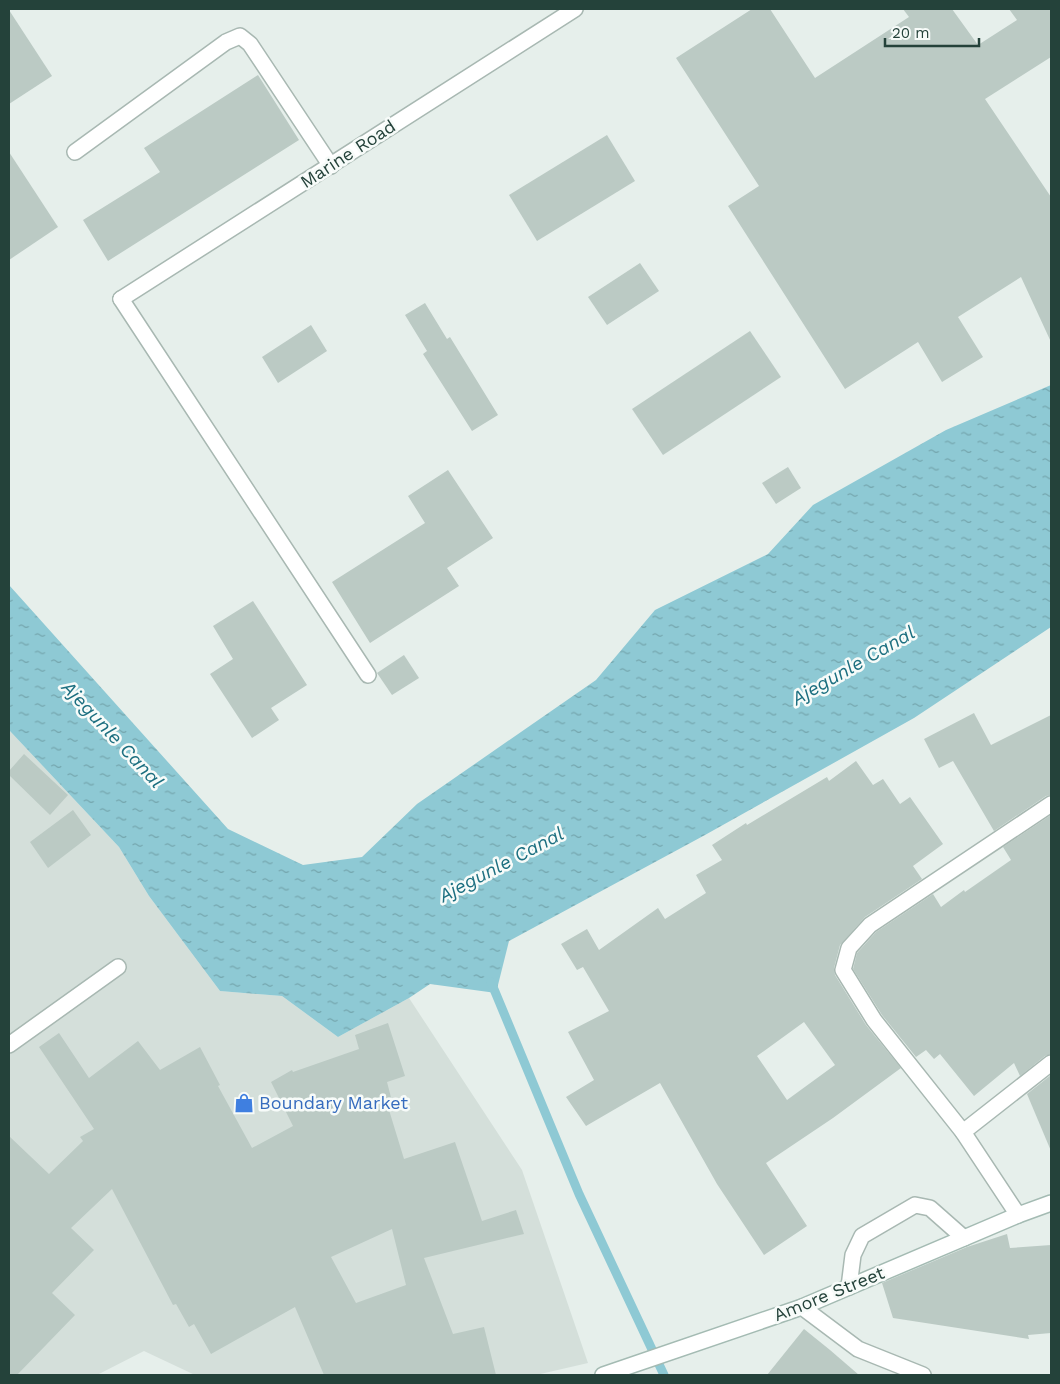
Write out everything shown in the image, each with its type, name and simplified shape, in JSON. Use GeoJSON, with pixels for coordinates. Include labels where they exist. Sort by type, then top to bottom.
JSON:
{"type":"FeatureCollection","features":[{"type":"Feature","properties":{"kind":"street","name":"Marine Road"},"geometry":{"type":"LineString","coordinates":[[368,675],[121,299],[575,9]]}},
{"type":"Feature","properties":{"kind":"street"},"geometry":{"type":"LineString","coordinates":[[76,152],[226,42],[240,36],[250,44],[331,166]]}},
{"type":"Feature","properties":{"kind":"street"},"geometry":{"type":"LineString","coordinates":[[1018,1215],[963,1132],[874,1020],[843,970],[849,948],[870,925],[1051,804]]}},
{"type":"Feature","properties":{"kind":"street"},"geometry":{"type":"LineString","coordinates":[[9,1045],[118,967]]}},
{"type":"Feature","properties":{"kind":"street"},"geometry":{"type":"LineString","coordinates":[[963,1132],[1051,1063]]}},
{"type":"Feature","properties":{"kind":"street","name":"Amore Street"},"geometry":{"type":"LineString","coordinates":[[603,1375],[802,1307],[1018,1215],[1051,1203]]}},
{"type":"Feature","properties":{"kind":"street"},"geometry":{"type":"LineString","coordinates":[[849,1287],[853,1255],[862,1236],[915,1205],[930,1208],[964,1238]]}},
{"type":"Feature","properties":{"kind":"street"},"geometry":{"type":"LineString","coordinates":[[802,1307],[858,1350],[923,1375]]}},
{"type":"Feature","properties":{"kind":"shaded area","name":"Boundary Market"},"geometry":{"type":"Polygon","coordinates":[[[9,730],[119,847],[149,896],[220,991],[282,996],[338,1037],[409,998],[522,1170],[588,1363],[536,1375],[195,1375],[144,1351],[97,1375],[9,1375],[9,730]]]}},
{"type":"Feature","properties":{"kind":"water","name":"Ajegunle Canal"},"geometry":{"type":"Polygon","coordinates":[[[1051,385],[1051,627],[914,718],[705,835],[509,941],[496,993],[430,984],[409,998],[338,1037],[282,996],[220,991],[149,896],[119,847],[9,730],[9,585],[228,829],[303,865],[362,857],[417,804],[596,680],[655,610],[768,554],[813,505],[946,430],[1051,385]]]}},
{"type":"Feature","properties":{"kind":"building"},"geometry":{"type":"Polygon","coordinates":[[[752,9],[770,9],[815,78],[909,17],[903,9],[952,9],[978,45],[1017,20],[1009,9],[1051,9],[1051,57],[985,99],[1051,197],[1051,342],[1021,277],[958,317],[983,357],[942,382],[918,342],[845,389],[728,206],[759,186],[676,58],[752,9]]]}},
{"type":"Feature","properties":{"kind":"building"},"geometry":{"type":"Polygon","coordinates":[[[9,10],[52,76],[9,104],[9,10]]]}},
{"type":"Feature","properties":{"kind":"building"},"geometry":{"type":"Polygon","coordinates":[[[258,75],[299,140],[108,261],[83,220],[160,172],[144,148],[258,75]]]}},
{"type":"Feature","properties":{"kind":"building"},"geometry":{"type":"Polygon","coordinates":[[[607,135],[635,181],[537,241],[509,195],[607,135]]]}},
{"type":"Feature","properties":{"kind":"building"},"geometry":{"type":"Polygon","coordinates":[[[9,152],[58,227],[9,260],[9,152]]]}},
{"type":"Feature","properties":{"kind":"building"},"geometry":{"type":"Polygon","coordinates":[[[640,263],[659,291],[607,325],[588,297],[640,263]]]}},
{"type":"Feature","properties":{"kind":"building"},"geometry":{"type":"Polygon","coordinates":[[[425,303],[447,339],[450,337],[498,415],[472,431],[423,354],[427,351],[405,315],[425,303]]]}},
{"type":"Feature","properties":{"kind":"building"},"geometry":{"type":"Polygon","coordinates":[[[311,325],[327,351],[278,383],[262,357],[311,325]]]}},
{"type":"Feature","properties":{"kind":"building"},"geometry":{"type":"Polygon","coordinates":[[[750,331],[781,377],[663,455],[632,409],[750,331]]]}},
{"type":"Feature","properties":{"kind":"building"},"geometry":{"type":"Polygon","coordinates":[[[788,467],[801,488],[776,504],[762,483],[788,467]]]}},
{"type":"Feature","properties":{"kind":"building"},"geometry":{"type":"Polygon","coordinates":[[[448,470],[493,538],[447,568],[459,586],[370,643],[332,582],[425,523],[408,496],[448,470]]]}},
{"type":"Feature","properties":{"kind":"building"},"geometry":{"type":"Polygon","coordinates":[[[253,601],[307,685],[271,708],[279,720],[252,738],[210,674],[233,659],[213,626],[253,601]]]}},
{"type":"Feature","properties":{"kind":"building"},"geometry":{"type":"Polygon","coordinates":[[[404,655],[419,678],[392,695],[377,673],[404,655]]]}},
{"type":"Feature","properties":{"kind":"building"},"geometry":{"type":"Polygon","coordinates":[[[974,713],[991,745],[1051,715],[1051,795],[1046,796],[994,831],[953,761],[939,768],[924,739],[974,713]]]}},
{"type":"Feature","properties":{"kind":"building"},"geometry":{"type":"Polygon","coordinates":[[[24,754],[68,795],[50,815],[9,775],[9,771],[24,754]]]}},
{"type":"Feature","properties":{"kind":"building"},"geometry":{"type":"Polygon","coordinates":[[[856,761],[873,785],[883,779],[900,804],[910,797],[943,844],[913,866],[922,879],[865,917],[840,945],[834,968],[835,975],[866,1025],[901,1068],[833,1118],[766,1163],[807,1226],[764,1255],[717,1184],[660,1083],[586,1126],[566,1097],[594,1080],[568,1032],[609,1011],[583,967],[577,970],[561,944],[587,929],[599,950],[658,908],[665,919],[706,893],[696,875],[722,860],[712,845],[746,823],[747,825],[827,777],[829,781],[856,761]],[[804,1022],[757,1056],[787,1100],[835,1065],[804,1022]]]}},
{"type":"Feature","properties":{"kind":"building"},"geometry":{"type":"Polygon","coordinates":[[[73,810],[91,835],[48,868],[30,842],[73,810]]]}},
{"type":"Feature","properties":{"kind":"building"},"geometry":{"type":"Polygon","coordinates":[[[1051,815],[1051,1054],[1045,1056],[1020,1076],[1014,1063],[974,1096],[940,1054],[934,1059],[926,1050],[916,1057],[882,1015],[853,969],[857,953],[876,932],[933,894],[941,907],[1011,860],[1003,847],[1051,815]]]}},
{"type":"Feature","properties":{"kind":"building"},"geometry":{"type":"Polygon","coordinates":[[[388,1023],[405,1076],[387,1082],[394,1109],[389,1110],[404,1159],[455,1142],[482,1221],[516,1210],[524,1234],[424,1258],[453,1334],[484,1327],[496,1375],[324,1375],[295,1307],[211,1354],[194,1324],[189,1327],[176,1304],[173,1305],[112,1189],[71,1228],[94,1250],[52,1293],[75,1315],[17,1375],[9,1375],[9,1136],[49,1174],[83,1141],[80,1137],[94,1129],[39,1047],[59,1033],[89,1078],[138,1041],[160,1070],[200,1047],[220,1085],[218,1086],[252,1148],[293,1126],[271,1082],[292,1070],[293,1072],[359,1049],[355,1035],[388,1023]],[[392,1229],[331,1257],[356,1303],[406,1285],[392,1229]]]}},
{"type":"Feature","properties":{"kind":"building"},"geometry":{"type":"Polygon","coordinates":[[[1051,1075],[1051,1151],[1027,1094],[1051,1075]]]}},
{"type":"Feature","properties":{"kind":"building"},"geometry":{"type":"Polygon","coordinates":[[[1007,1234],[1010,1248],[1051,1245],[1051,1333],[1028,1335],[1029,1339],[893,1318],[882,1283],[967,1247],[1007,1234]]]}},
{"type":"Feature","properties":{"kind":"building"},"geometry":{"type":"Polygon","coordinates":[[[804,1329],[830,1350],[859,1375],[767,1375],[804,1329]]]}},
{"type":"Feature","properties":{"kind":"waterway"},"geometry":{"type":"LineString","coordinates":[[491,982],[579,1194],[664,1375]]}},
{"type":"Feature","properties":{"kind":"place","name":"Boundary Market"},"geometry":{"type":"Point","coordinates":[244,1103]}}]}
